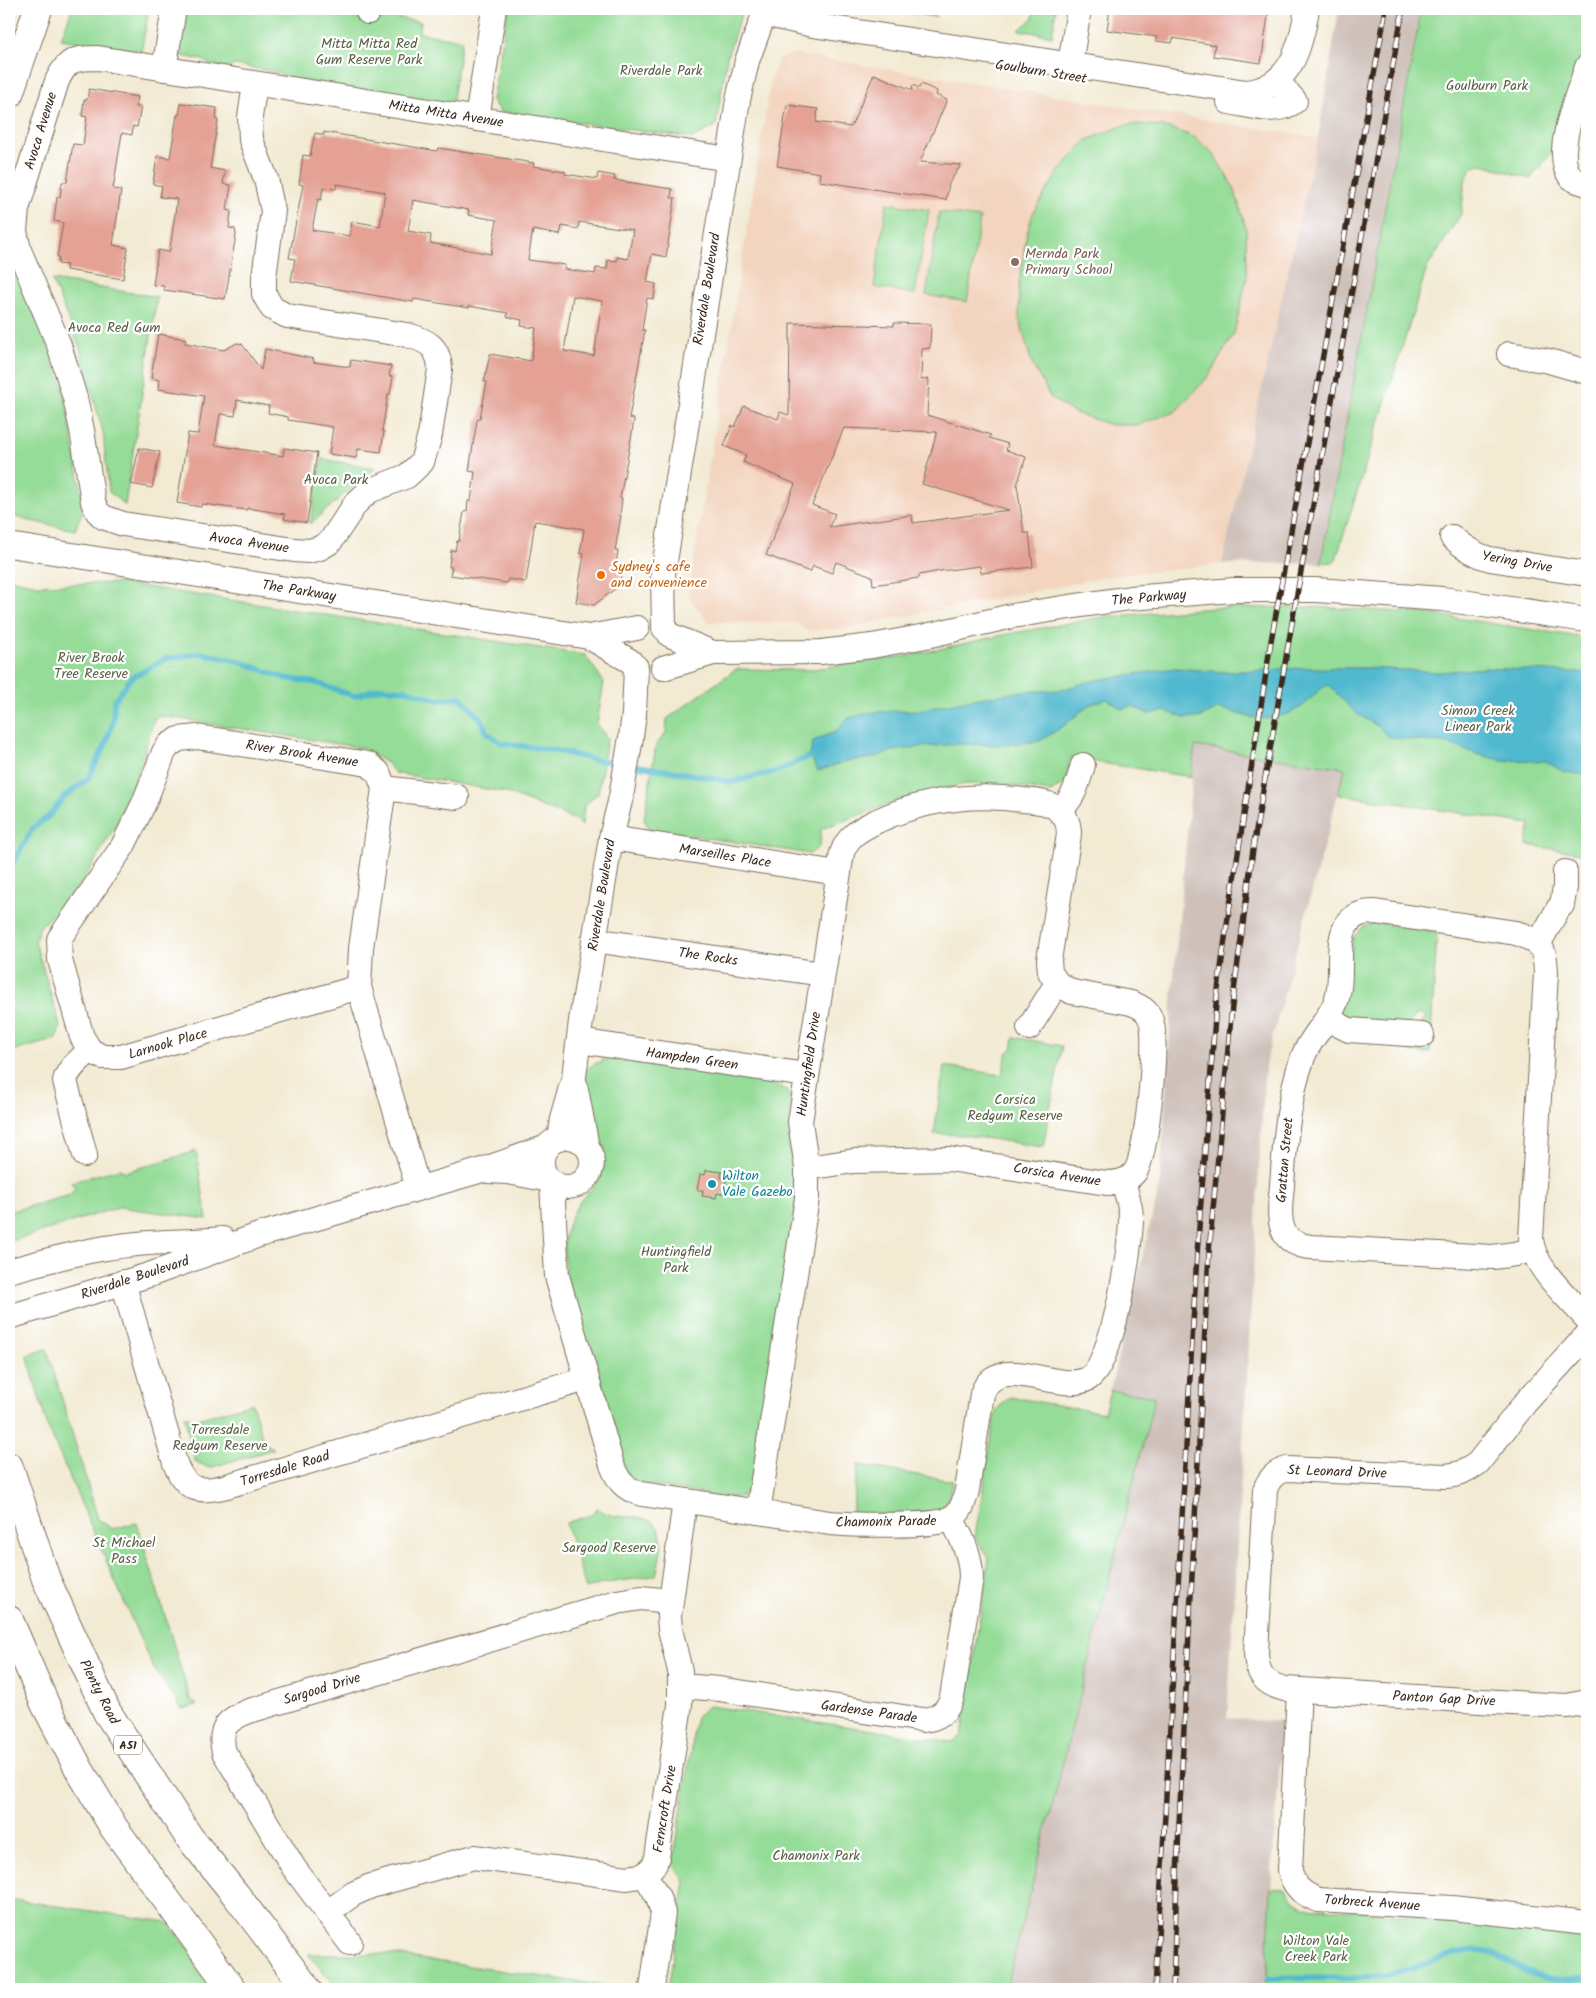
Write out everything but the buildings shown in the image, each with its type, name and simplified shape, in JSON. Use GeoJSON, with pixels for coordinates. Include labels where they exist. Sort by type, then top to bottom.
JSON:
{"type":"FeatureCollection","features":[{"type":"Feature","properties":{"kind":"highway"},"geometry":{"type":"LineString","coordinates":[[9,94],[38,9]]}},
{"type":"Feature","properties":{"kind":"highway","name":"Plenty Road"},"geometry":{"type":"LineString","coordinates":[[9,1467],[46,1579],[107,1712],[189,1837],[236,1895],[307,1989]]}},
{"type":"Feature","properties":{"kind":"highway"},"geometry":{"type":"LineString","coordinates":[[11,1629],[45,1704],[79,1769],[114,1828],[232,1989]]}},
{"type":"Feature","properties":{"kind":"street"},"geometry":{"type":"LineString","coordinates":[[164,69],[174,9]]}},
{"type":"Feature","properties":{"kind":"street"},"geometry":{"type":"LineString","coordinates":[[476,119],[494,9]]}},
{"type":"Feature","properties":{"kind":"street"},"geometry":{"type":"LineString","coordinates":[[1070,64],[1079,9]]}},
{"type":"Feature","properties":{"kind":"street","name":"Goulburn Street"},"geometry":{"type":"LineString","coordinates":[[763,17],[1246,92],[1254,91],[1277,81],[1285,74],[1291,65],[1303,34],[1307,9]]}},
{"type":"Feature","properties":{"kind":"street","name":"Goulburn Street"},"geometry":{"type":"LineString","coordinates":[[763,17],[1276,110],[1284,108],[1295,101]]}},
{"type":"Feature","properties":{"kind":"street","name":"Riverdale Boulevard"},"geometry":{"type":"LineString","coordinates":[[9,1317],[123,1282],[259,1235],[479,1171],[553,1143],[574,1077],[594,940],[611,838],[621,797],[634,714],[646,667],[668,663],[674,649],[654,629],[728,159],[744,72],[763,17]]}},
{"type":"Feature","properties":{"kind":"street"},"geometry":{"type":"LineString","coordinates":[[1295,101],[1304,58],[1303,34]]}},
{"type":"Feature","properties":{"kind":"street","name":"Avoca Avenue"},"geometry":{"type":"LineString","coordinates":[[164,69],[93,58],[78,59],[66,65],[57,81],[17,208],[16,242],[59,345],[82,430],[93,502],[103,517],[123,524],[294,550],[309,550],[320,548],[330,542],[356,503],[369,491],[408,476],[422,462],[430,435],[440,359],[435,349],[421,338],[286,316],[272,308],[267,302],[263,286],[272,211],[266,179],[251,140],[250,117],[255,84]]}},
{"type":"Feature","properties":{"kind":"street"},"geometry":{"type":"LineString","coordinates":[[1587,67],[1565,139],[1564,152],[1565,167],[1570,176],[1576,181],[1587,184]]}},
{"type":"Feature","properties":{"kind":"street","name":"Mitta Mitta Avenue"},"geometry":{"type":"LineString","coordinates":[[164,69],[728,159]]}},
{"type":"Feature","properties":{"kind":"street"},"geometry":{"type":"LineString","coordinates":[[1277,81],[1295,101]]}},
{"type":"Feature","properties":{"kind":"street"},"geometry":{"type":"LineString","coordinates":[[1509,354],[1549,361],[1587,372]]}},
{"type":"Feature","properties":{"kind":"street","name":"Yering Drive"},"geometry":{"type":"LineString","coordinates":[[1452,537],[1463,548],[1476,556],[1490,560],[1587,574]]}},
{"type":"Feature","properties":{"kind":"street","name":"The Parkway"},"geometry":{"type":"LineString","coordinates":[[9,545],[589,637],[654,629],[713,653]]}},
{"type":"Feature","properties":{"kind":"street","name":"The Parkway"},"geometry":{"type":"LineString","coordinates":[[589,637],[646,667],[713,653],[776,654],[846,649],[926,636],[1012,616],[1069,606],[1130,598],[1234,590],[1316,590],[1432,598],[1587,620]]}},
{"type":"Feature","properties":{"kind":"street"},"geometry":{"type":"LineString","coordinates":[[646,667],[626,646],[632,633],[654,629]]}},
{"type":"Feature","properties":{"kind":"street","name":"River Brook Avenue"},"geometry":{"type":"LineString","coordinates":[[90,1050],[82,1036],[60,960],[59,939],[123,846],[134,826],[160,761],[169,745],[179,739],[197,737],[368,764],[378,772],[384,788]]}},
{"type":"Feature","properties":{"kind":"street"},"geometry":{"type":"LineString","coordinates":[[1083,765],[1070,801],[1059,811],[1067,821],[1069,834],[1049,960],[1052,978],[1057,983],[1072,992],[1116,999],[1140,1007],[1147,1012],[1152,1023],[1151,1086],[1141,1156],[1136,1171],[1123,1181]]}},
{"type":"Feature","properties":{"kind":"street"},"geometry":{"type":"LineString","coordinates":[[418,1188],[359,987],[361,948],[384,788],[457,797]]}},
{"type":"Feature","properties":{"kind":"street","name":"Huntingfield Drive"},"geometry":{"type":"LineString","coordinates":[[758,1512],[807,1198],[807,1168],[800,1132],[806,1075],[838,873],[845,843],[851,836],[874,823],[918,805],[942,800],[969,797],[999,797],[1047,804],[1059,811]]}},
{"type":"Feature","properties":{"kind":"street","name":"Marseilles Place"},"geometry":{"type":"LineString","coordinates":[[611,838],[838,873]]}},
{"type":"Feature","properties":{"kind":"street"},"geometry":{"type":"LineString","coordinates":[[1565,872],[1562,904],[1539,943],[1546,956],[1546,972],[1531,1239],[1532,1250],[1541,1268],[1587,1319]]}},
{"type":"Feature","properties":{"kind":"street","name":"Grattan Street"},"geometry":{"type":"LineString","coordinates":[[1532,1250],[1496,1257],[1303,1246],[1290,1240],[1285,1234],[1281,1218],[1285,1135],[1303,1057],[1327,1019],[1338,996],[1342,941],[1345,928],[1350,920],[1364,912],[1375,912],[1516,933],[1539,943]]}},
{"type":"Feature","properties":{"kind":"street","name":"The Rocks"},"geometry":{"type":"LineString","coordinates":[[594,940],[822,974]]}},
{"type":"Feature","properties":{"kind":"street"},"geometry":{"type":"LineString","coordinates":[[1029,1028],[1057,983]]}},
{"type":"Feature","properties":{"kind":"street","name":"Larnook Place"},"geometry":{"type":"LineString","coordinates":[[90,1050],[102,1058],[122,1057],[359,987]]}},
{"type":"Feature","properties":{"kind":"street"},"geometry":{"type":"LineString","coordinates":[[1327,1019],[1349,1030],[1422,1035]]}},
{"type":"Feature","properties":{"kind":"street","name":"Hampden Green"},"geometry":{"type":"LineString","coordinates":[[579,1041],[806,1075]]}},
{"type":"Feature","properties":{"kind":"street"},"geometry":{"type":"LineString","coordinates":[[85,1155],[65,1082],[70,1069],[90,1050]]}},
{"type":"Feature","properties":{"kind":"street","name":"Riverdale Boulevard"},"geometry":{"type":"LineString","coordinates":[[574,1077],[587,1147]]}},
{"type":"Feature","properties":{"kind":"street"},"geometry":{"type":"LineString","coordinates":[[574,1138],[587,1147],[591,1154],[592,1163],[586,1178],[580,1184],[567,1187],[551,1181],[543,1168],[544,1154],[553,1143],[574,1138]]}},
{"type":"Feature","properties":{"kind":"street","name":"Corsica Avenue"},"geometry":{"type":"LineString","coordinates":[[807,1168],[854,1161],[949,1159],[1107,1183],[1123,1181]]}},
{"type":"Feature","properties":{"kind":"street","name":"Riverdale Boulevard"},"geometry":{"type":"LineString","coordinates":[[479,1171],[508,1172],[551,1181]]}},
{"type":"Feature","properties":{"kind":"street","name":"Chamonix Parade"},"geometry":{"type":"LineString","coordinates":[[551,1181],[555,1262],[558,1282],[612,1465],[620,1484],[631,1491],[685,1501],[849,1524],[944,1521],[958,1513],[964,1502],[982,1394],[988,1383],[1002,1374],[1009,1373],[1059,1381],[1079,1382],[1091,1377],[1101,1364],[1115,1322],[1130,1226],[1130,1207],[1123,1181]]}},
{"type":"Feature","properties":{"kind":"street","name":"Chamonix Parade"},"geometry":{"type":"LineString","coordinates":[[555,1244],[580,1184]]}},
{"type":"Feature","properties":{"kind":"street","name":"Riverdale Boulevard"},"geometry":{"type":"LineString","coordinates":[[9,1271],[77,1252],[96,1249],[139,1243],[197,1242],[259,1235]]}},
{"type":"Feature","properties":{"kind":"street","name":"Torresdale Road"},"geometry":{"type":"LineString","coordinates":[[123,1282],[177,1469],[184,1481],[199,1490],[211,1490],[227,1486],[586,1379]]}},
{"type":"Feature","properties":{"kind":"street","name":"St Leonard Drive"},"geometry":{"type":"LineString","coordinates":[[1300,1691],[1276,1687],[1268,1683],[1261,1677],[1256,1662],[1265,1490],[1272,1476],[1288,1469],[1457,1475],[1478,1463],[1525,1403],[1587,1335]]}},
{"type":"Feature","properties":{"kind":"street","name":"Ferncroft Drive"},"geometry":{"type":"LineString","coordinates":[[646,1875],[655,1864],[657,1857],[679,1723],[680,1671],[670,1629],[670,1601],[685,1501]]}},
{"type":"Feature","properties":{"kind":"street","name":"Gardense Parade"},"geometry":{"type":"LineString","coordinates":[[681,1686],[719,1689],[914,1719],[929,1720],[941,1714],[946,1709],[952,1696],[971,1578],[970,1559],[967,1548],[951,1518]]}},
{"type":"Feature","properties":{"kind":"street","name":"Sargood Drive"},"geometry":{"type":"LineString","coordinates":[[350,1943],[294,1868],[224,1752],[222,1736],[230,1719],[249,1711],[617,1602],[641,1598],[670,1601]]}},
{"type":"Feature","properties":{"kind":"street","name":"Panton Gap Drive"},"geometry":{"type":"LineString","coordinates":[[1300,1691],[1567,1706],[1580,1705],[1587,1702]]}},
{"type":"Feature","properties":{"kind":"street","name":"Torbreck Avenue"},"geometry":{"type":"LineString","coordinates":[[1300,1691],[1290,1870],[1295,1885],[1302,1892],[1318,1900],[1452,1908],[1587,1923]]}},
{"type":"Feature","properties":{"kind":"street"},"geometry":{"type":"LineString","coordinates":[[327,1913],[353,1894],[371,1886],[474,1857],[497,1858],[615,1877],[646,1875],[658,1897],[663,1913],[652,1988]]}},
{"type":"Feature","properties":{"kind":"shaded area"},"geometry":{"type":"Polygon","coordinates":[[[1339,9],[1420,9],[1321,563],[1222,564],[1318,138],[1339,9]]]}},
{"type":"Feature","properties":{"kind":"shaded area","name":"Mernda Park Primary School"},"geometry":{"type":"Polygon","coordinates":[[[793,54],[1318,138],[1222,564],[1112,576],[845,628],[807,631],[796,623],[708,622],[688,596],[771,79],[778,59],[793,54]]]}},
{"type":"Feature","properties":{"kind":"shaded area"},"geometry":{"type":"Polygon","coordinates":[[[1195,746],[1345,768],[1265,1065],[1227,1718],[1283,1722],[1273,1853],[1266,1989],[1006,1989],[1155,1397],[1110,1390],[1160,1184],[1173,986],[1195,746]]]}},
{"type":"Feature","properties":{"kind":"green space"},"geometry":{"type":"Polygon","coordinates":[[[72,9],[149,9],[141,52],[61,39],[72,9]]]}},
{"type":"Feature","properties":{"kind":"green space","name":"Mitta Mitta Red Gum Reserve Park"},"geometry":{"type":"Polygon","coordinates":[[[184,9],[323,9],[347,13],[353,10],[421,22],[419,33],[462,40],[452,104],[290,79],[276,72],[235,65],[228,68],[210,65],[203,60],[178,55],[184,9]]]}},
{"type":"Feature","properties":{"kind":"green space","name":"Riverdale Park"},"geometry":{"type":"Polygon","coordinates":[[[508,9],[743,9],[727,57],[716,126],[692,138],[500,112],[492,100],[508,9]]]}},
{"type":"Feature","properties":{"kind":"green space"},"geometry":{"type":"Polygon","coordinates":[[[886,9],[930,9],[936,17],[886,9]]]}},
{"type":"Feature","properties":{"kind":"green space"},"geometry":{"type":"Polygon","coordinates":[[[1035,9],[1056,9],[1052,36],[1019,30],[1033,18],[1035,9]]]}},
{"type":"Feature","properties":{"kind":"green space","name":"Goulburn Park"},"geometry":{"type":"Polygon","coordinates":[[[1421,9],[1587,9],[1587,41],[1551,154],[1530,179],[1483,164],[1471,168],[1465,181],[1461,214],[1427,268],[1335,562],[1321,563],[1421,9]]]}},
{"type":"Feature","properties":{"kind":"green space"},"geometry":{"type":"Polygon","coordinates":[[[1143,124],[1170,128],[1194,137],[1212,152],[1234,188],[1246,228],[1247,277],[1234,334],[1208,377],[1175,412],[1137,425],[1111,425],[1073,412],[1051,398],[1032,364],[1019,318],[1019,284],[1026,237],[1033,213],[1058,172],[1087,140],[1124,125],[1143,124]]]}},
{"type":"Feature","properties":{"kind":"green space"},"geometry":{"type":"Polygon","coordinates":[[[887,203],[929,210],[915,294],[874,287],[887,203]]]}},
{"type":"Feature","properties":{"kind":"green space"},"geometry":{"type":"Polygon","coordinates":[[[939,212],[980,218],[967,302],[926,295],[939,212]]]}},
{"type":"Feature","properties":{"kind":"green space"},"geometry":{"type":"Polygon","coordinates":[[[9,247],[63,386],[84,507],[75,530],[25,520],[9,514],[9,247]]]}},
{"type":"Feature","properties":{"kind":"green space","name":"Avoca Red Gum"},"geometry":{"type":"Polygon","coordinates":[[[52,280],[157,297],[125,505],[109,492],[103,432],[80,348],[52,280]]]}},
{"type":"Feature","properties":{"kind":"green space","name":"Avoca Park"},"geometry":{"type":"Polygon","coordinates":[[[322,459],[375,468],[310,524],[322,459]]]}},
{"type":"Feature","properties":{"kind":"green space","name":"River Brook Tree Reserve"},"geometry":{"type":"Polygon","coordinates":[[[9,579],[38,585],[120,583],[585,655],[604,682],[597,723],[607,739],[598,793],[584,806],[582,826],[576,820],[504,792],[395,773],[388,764],[363,748],[161,716],[154,719],[139,770],[114,828],[84,880],[40,927],[35,942],[60,1025],[57,1039],[9,1052],[9,579]]]}},
{"type":"Feature","properties":{"kind":"green space","name":"Simon Creek Linear Park"},"geometry":{"type":"Polygon","coordinates":[[[1313,607],[1423,613],[1587,638],[1587,854],[1527,845],[1530,824],[1338,794],[1345,768],[1195,746],[1191,777],[1070,758],[1066,783],[1050,792],[1002,784],[965,784],[915,795],[821,829],[820,846],[810,854],[650,829],[644,820],[656,745],[666,733],[667,719],[736,669],[806,670],[907,656],[1008,634],[1103,617],[1213,608],[1313,607]]]}},
{"type":"Feature","properties":{"kind":"green space"},"geometry":{"type":"Polygon","coordinates":[[[1377,923],[1437,932],[1430,1053],[1410,1052],[1419,1027],[1426,1017],[1419,1012],[1408,1025],[1359,1022],[1339,1014],[1354,936],[1364,926],[1377,923]]]}},
{"type":"Feature","properties":{"kind":"green space","name":"Corsica Redgum Reserve"},"geometry":{"type":"Polygon","coordinates":[[[1014,1037],[1062,1046],[1043,1147],[964,1135],[934,1134],[944,1066],[1002,1075],[1007,1053],[1012,1049],[1014,1037]]]}},
{"type":"Feature","properties":{"kind":"green space","name":"Huntingfield Park"},"geometry":{"type":"Polygon","coordinates":[[[610,1059],[774,1084],[787,1090],[791,1102],[788,1139],[796,1179],[797,1197],[752,1485],[742,1496],[726,1498],[637,1483],[626,1474],[575,1307],[565,1268],[565,1238],[575,1209],[596,1183],[602,1172],[602,1161],[583,1092],[583,1080],[587,1070],[592,1066],[610,1059]]]}},
{"type":"Feature","properties":{"kind":"green space"},"geometry":{"type":"Polygon","coordinates":[[[196,1151],[207,1219],[119,1207],[9,1242],[9,1203],[12,1211],[70,1195],[75,1188],[71,1182],[119,1169],[126,1172],[196,1151]]]}},
{"type":"Feature","properties":{"kind":"green space","name":"St Michael Pass"},"geometry":{"type":"Polygon","coordinates":[[[47,1349],[98,1519],[112,1529],[137,1523],[190,1699],[197,1705],[182,1709],[152,1666],[47,1425],[27,1355],[47,1349]]]}},
{"type":"Feature","properties":{"kind":"green space","name":"Chamonix Park"},"geometry":{"type":"Polygon","coordinates":[[[1110,1390],[1155,1397],[1006,1989],[668,1989],[685,1881],[673,1864],[696,1716],[709,1706],[952,1742],[962,1736],[989,1558],[975,1537],[996,1410],[1010,1397],[1104,1413],[1110,1390]]]}},
{"type":"Feature","properties":{"kind":"green space","name":"Torresdale Redgum Reserve"},"geometry":{"type":"Polygon","coordinates":[[[252,1403],[264,1443],[274,1449],[209,1468],[195,1461],[184,1415],[195,1420],[252,1403]]]}},
{"type":"Feature","properties":{"kind":"green space"},"geometry":{"type":"Polygon","coordinates":[[[858,1465],[953,1481],[946,1504],[930,1514],[852,1515],[858,1465]]]}},
{"type":"Feature","properties":{"kind":"green space","name":"Sargood Reserve"},"geometry":{"type":"Polygon","coordinates":[[[597,1508],[611,1515],[646,1519],[654,1524],[659,1530],[661,1537],[656,1575],[603,1584],[586,1589],[566,1523],[591,1515],[597,1508]]]}},
{"type":"Feature","properties":{"kind":"green space","name":"Wilton Vale Creek Park"},"geometry":{"type":"Polygon","coordinates":[[[1271,1888],[1284,1889],[1293,1900],[1306,1907],[1587,1930],[1587,1989],[1266,1989],[1271,1888]]]}},
{"type":"Feature","properties":{"kind":"green space"},"geometry":{"type":"Polygon","coordinates":[[[9,1899],[167,1922],[221,1989],[9,1989],[9,1899]]]}},
{"type":"Feature","properties":{"kind":"green space"},"geometry":{"type":"Polygon","coordinates":[[[308,1954],[387,1954],[614,1987],[646,1989],[338,1989],[308,1954]]]}},
{"type":"Feature","properties":{"kind":"water"},"geometry":{"type":"Polygon","coordinates":[[[1175,668],[1223,672],[1303,668],[1367,668],[1440,672],[1485,668],[1587,673],[1587,775],[1564,772],[1545,761],[1502,760],[1476,754],[1449,744],[1389,737],[1376,725],[1357,714],[1328,685],[1301,707],[1280,717],[1251,717],[1219,708],[1200,718],[1184,718],[1165,711],[1148,714],[1133,706],[1122,709],[1107,699],[1089,705],[1065,725],[1040,741],[1006,745],[962,744],[920,747],[892,751],[873,758],[847,761],[818,771],[810,756],[813,741],[835,732],[848,718],[873,712],[918,710],[1018,692],[1060,690],[1096,680],[1175,668]]]}},
{"type":"Feature","properties":{"kind":"waterway"},"geometry":{"type":"LineString","coordinates":[[9,870],[33,828],[49,816],[64,797],[88,779],[105,746],[113,722],[114,701],[131,678],[165,659],[201,653],[239,661],[284,678],[317,683],[354,696],[380,688],[407,690],[438,700],[460,697],[482,720],[487,733],[502,743],[557,751],[621,764]]}},
{"type":"Feature","properties":{"kind":"waterway"},"geometry":{"type":"LineString","coordinates":[[632,765],[731,782],[778,771],[810,756]]}},
{"type":"Feature","properties":{"kind":"waterway"},"geometry":{"type":"LineString","coordinates":[[1267,1979],[1361,1978],[1392,1974],[1457,1953],[1476,1950],[1490,1952],[1528,1972],[1542,1977],[1565,1980],[1587,1979]]}},
{"type":"Feature","properties":{"kind":"railway"},"geometry":{"type":"LineString","coordinates":[[1155,1989],[1197,1254],[1216,1004],[1271,641],[1386,9]]}},
{"type":"Feature","properties":{"kind":"railway"},"geometry":{"type":"LineString","coordinates":[[1173,1989],[1179,1824],[1209,1252],[1232,1006],[1254,842],[1403,9]]}},
{"type":"Feature","properties":{"kind":"place","name":"Mernda Park Primary School"},"geometry":{"type":"Point","coordinates":[1015,262]}},
{"type":"Feature","properties":{"kind":"place","name":"Sydney's cafe and convenience"},"geometry":{"type":"Point","coordinates":[601,575]}},
{"type":"Feature","properties":{"kind":"place","name":"Wilton Vale Gazebo"},"geometry":{"type":"Point","coordinates":[712,1184]}}]}
